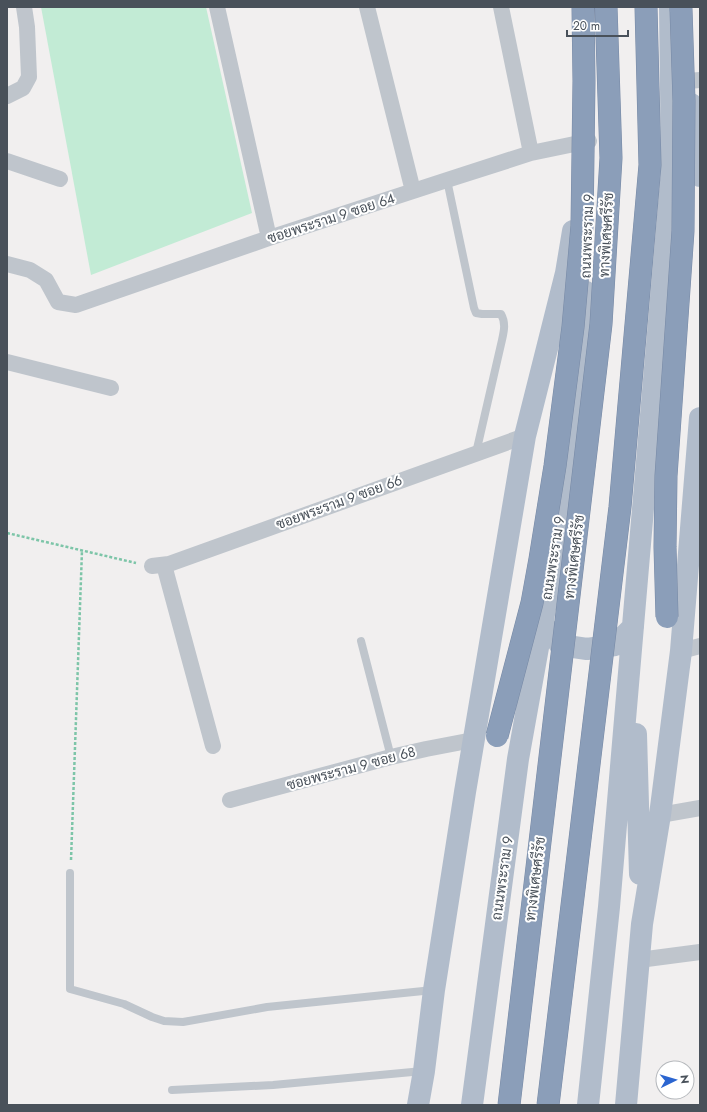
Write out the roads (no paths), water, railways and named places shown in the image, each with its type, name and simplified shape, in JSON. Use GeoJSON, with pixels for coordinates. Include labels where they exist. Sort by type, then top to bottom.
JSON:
{"type":"FeatureCollection","features":[{"type":"Feature","properties":{"kind":"highway"},"geometry":{"type":"LineString","coordinates":[[497,736],[538,574],[555,466],[573,327],[582,226],[584,81],[583,7]]}},
{"type":"Feature","properties":{"kind":"highway","name":"ทางพิเศษศรีรัช"},"geometry":{"type":"LineString","coordinates":[[509,1105],[601,324],[611,158],[606,7]]}},
{"type":"Feature","properties":{"kind":"highway"},"geometry":{"type":"LineString","coordinates":[[548,1105],[620,507],[650,165],[646,7]]}},
{"type":"Feature","properties":{"kind":"highway"},"geometry":{"type":"LineString","coordinates":[[667,617],[665,547],[666,476],[683,231],[684,101],[680,7]]}},
{"type":"Feature","properties":{"kind":"main road","name":"ถนนพระราม 9"},"geometry":{"type":"LineString","coordinates":[[472,1105],[518,759],[558,536],[584,325],[590,137],[588,7]]}},
{"type":"Feature","properties":{"kind":"main road"},"geometry":{"type":"LineString","coordinates":[[670,7],[694,80],[700,176]]}},
{"type":"Feature","properties":{"kind":"main road"},"geometry":{"type":"LineString","coordinates":[[588,1105],[609,907],[672,169],[670,7]]}},
{"type":"Feature","properties":{"kind":"main road"},"geometry":{"type":"LineString","coordinates":[[418,1105],[424,1071],[434,990],[473,740],[525,436],[566,272],[590,137]]}},
{"type":"Feature","properties":{"kind":"main road"},"geometry":{"type":"LineString","coordinates":[[626,1105],[642,924],[690,648],[700,418]]}},
{"type":"Feature","properties":{"kind":"main road"},"geometry":{"type":"LineString","coordinates":[[543,617],[560,646],[587,649],[615,645],[633,627]]}},
{"type":"Feature","properties":{"kind":"main road"},"geometry":{"type":"LineString","coordinates":[[633,627],[642,924]]}},
{"type":"Feature","properties":{"kind":"street"},"geometry":{"type":"LineString","coordinates":[[7,96],[23,88],[29,77],[27,27],[24,7]]}},
{"type":"Feature","properties":{"kind":"street"},"geometry":{"type":"LineString","coordinates":[[217,7],[269,238]]}},
{"type":"Feature","properties":{"kind":"street"},"geometry":{"type":"LineString","coordinates":[[367,7],[413,191]]}},
{"type":"Feature","properties":{"kind":"street"},"geometry":{"type":"LineString","coordinates":[[501,7],[531,153]]}},
{"type":"Feature","properties":{"kind":"street","name":"ซอยพระราม 9 ซอย 64"},"geometry":{"type":"LineString","coordinates":[[8,266],[30,270],[46,280],[58,302],[76,305],[269,238],[531,153],[590,137]]}},
{"type":"Feature","properties":{"kind":"street"},"geometry":{"type":"LineString","coordinates":[[7,160],[60,179]]}},
{"type":"Feature","properties":{"kind":"street"},"geometry":{"type":"LineString","coordinates":[[7,362],[112,388]]}},
{"type":"Feature","properties":{"kind":"street","name":"ซอยพระราม 9 ซอย 66"},"geometry":{"type":"LineString","coordinates":[[213,746],[158,565],[168,564],[525,436]]}},
{"type":"Feature","properties":{"kind":"street","name":"ซอยพระราม 9 ซอย 68"},"geometry":{"type":"LineString","coordinates":[[230,800],[391,757],[473,740]]}},
{"type":"Feature","properties":{"kind":"street"},"geometry":{"type":"LineString","coordinates":[[660,816],[700,808]]}},
{"type":"Feature","properties":{"kind":"street"},"geometry":{"type":"LineString","coordinates":[[639,960],[700,952]]}},
{"type":"Feature","properties":{"kind":"lane"},"geometry":{"type":"LineString","coordinates":[[447,180],[474,308],[476,312],[482,314],[501,314],[505,327],[476,454]]}},
{"type":"Feature","properties":{"kind":"lane"},"geometry":{"type":"LineString","coordinates":[[361,641],[391,757]]}},
{"type":"Feature","properties":{"kind":"lane"},"geometry":{"type":"LineString","coordinates":[[70,873],[70,989],[124,1004],[164,1021],[183,1022],[267,1007],[434,990]]}},
{"type":"Feature","properties":{"kind":"lane"},"geometry":{"type":"LineString","coordinates":[[172,1090],[273,1085],[424,1071]]}}]}
